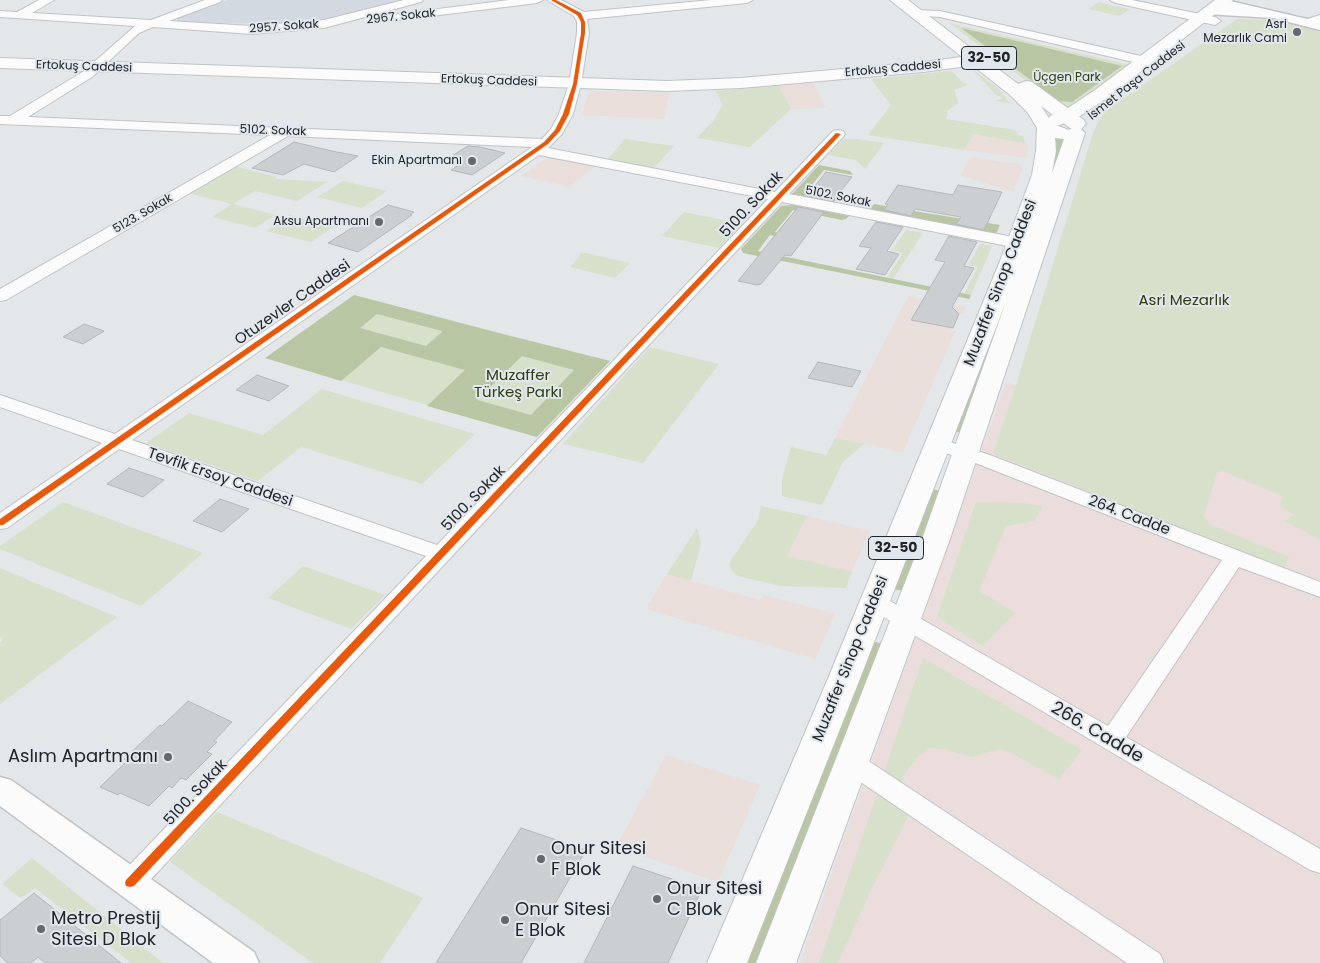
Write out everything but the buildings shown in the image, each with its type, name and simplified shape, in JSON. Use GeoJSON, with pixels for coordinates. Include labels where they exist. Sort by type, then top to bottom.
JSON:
{"type":"FeatureCollection","features":[{"type":"Feature","properties":{"kind":"main road"},"geometry":{"type":"LineString","coordinates":[[898,0],[922,12],[977,60],[1024,97],[1064,125]]}},
{"type":"Feature","properties":{"kind":"main road","name":"İsmet Paşa Caddesi"},"geometry":{"type":"LineString","coordinates":[[1064,125],[1094,113],[1149,65],[1222,9]]}},
{"type":"Feature","properties":{"kind":"main road","name":"32-50"},"geometry":{"type":"LineString","coordinates":[[922,12],[1064,125]]}},
{"type":"Feature","properties":{"kind":"main road","name":"Ertokuş Caddesi"},"geometry":{"type":"LineString","coordinates":[[0,63],[666,86],[707,85],[923,67],[977,60]]}},
{"type":"Feature","properties":{"kind":"main road","name":"Muzaffer Sinop Caddesi"},"geometry":{"type":"LineString","coordinates":[[727,963],[875,602],[1018,243],[1042,175],[1046,151],[1064,125]]}},
{"type":"Feature","properties":{"kind":"main road","name":"Muzaffer Sinop Caddesi"},"geometry":{"type":"LineString","coordinates":[[776,963],[906,620],[966,452],[1064,125]]}},
{"type":"Feature","properties":{"kind":"street"},"geometry":{"type":"LineString","coordinates":[[19,15],[48,0]]}},
{"type":"Feature","properties":{"kind":"street"},"geometry":{"type":"LineString","coordinates":[[0,129],[69,87],[96,67],[131,33],[148,24],[216,0]]}},
{"type":"Feature","properties":{"kind":"street","name":"2957. Sokak"},"geometry":{"type":"LineString","coordinates":[[0,14],[252,30],[324,24],[416,0]]}},
{"type":"Feature","properties":{"kind":"street","name":"2967. Sokak"},"geometry":{"type":"LineString","coordinates":[[324,24],[429,14],[537,0]]}},
{"type":"Feature","properties":{"kind":"street"},"geometry":{"type":"LineString","coordinates":[[553,0],[570,7],[580,16],[703,2],[747,0]]}},
{"type":"Feature","properties":{"kind":"street"},"geometry":{"type":"LineString","coordinates":[[1116,0],[1272,14],[1316,22]]}},
{"type":"Feature","properties":{"kind":"street"},"geometry":{"type":"LineString","coordinates":[[922,12],[1149,65]]}},
{"type":"Feature","properties":{"kind":"street","name":"Otuzevler Caddesi"},"geometry":{"type":"LineString","coordinates":[[0,523],[542,147],[563,122],[575,84],[582,49],[583,27],[580,16]]}},
{"type":"Feature","properties":{"kind":"street","name":"5102. Sokak"},"geometry":{"type":"LineString","coordinates":[[0,120],[286,132],[542,147],[779,197],[1018,243]]}},
{"type":"Feature","properties":{"kind":"street","name":"5123. Sokak"},"geometry":{"type":"LineString","coordinates":[[0,296],[286,132]]}},
{"type":"Feature","properties":{"kind":"street","name":"5100. Sokak"},"geometry":{"type":"LineString","coordinates":[[130,882],[838,134]]}},
{"type":"Feature","properties":{"kind":"street","name":"Tevfik Ersoy Caddesi"},"geometry":{"type":"LineString","coordinates":[[0,401],[441,554]]}},
{"type":"Feature","properties":{"kind":"street","name":"264. Cadde"},"geometry":{"type":"LineString","coordinates":[[938,444],[966,452],[1320,590]]}},
{"type":"Feature","properties":{"kind":"street"},"geometry":{"type":"LineString","coordinates":[[1111,741],[1235,557]]}},
{"type":"Feature","properties":{"kind":"street","name":"266. Cadde"},"geometry":{"type":"LineString","coordinates":[[875,602],[1320,862]]}},
{"type":"Feature","properties":{"kind":"street"},"geometry":{"type":"LineString","coordinates":[[852,763],[1150,963]]}},
{"type":"Feature","properties":{"kind":"street"},"geometry":{"type":"LineString","coordinates":[[0,789],[241,963]]}},
{"type":"Feature","properties":{"kind":"shaded area"},"geometry":{"type":"Polygon","coordinates":[[[227,0],[400,0],[324,19],[270,24],[179,22],[176,18],[227,0]]]}},
{"type":"Feature","properties":{"kind":"shaded area"},"geometry":{"type":"Polygon","coordinates":[[[813,83],[826,108],[791,109],[779,86],[813,83]]]}},
{"type":"Feature","properties":{"kind":"shaded area"},"geometry":{"type":"Polygon","coordinates":[[[593,91],[669,93],[664,119],[582,115],[588,94],[593,91]]]}},
{"type":"Feature","properties":{"kind":"shaded area"},"geometry":{"type":"Polygon","coordinates":[[[973,134],[1028,143],[1027,158],[964,150],[973,134]]]}},
{"type":"Feature","properties":{"kind":"shaded area"},"geometry":{"type":"Polygon","coordinates":[[[548,157],[595,166],[570,187],[521,176],[548,157]]]}},
{"type":"Feature","properties":{"kind":"shaded area"},"geometry":{"type":"Polygon","coordinates":[[[971,157],[1024,165],[1013,192],[960,175],[971,157]]]}},
{"type":"Feature","properties":{"kind":"shaded area"},"geometry":{"type":"Polygon","coordinates":[[[908,296],[966,307],[963,314],[959,314],[951,331],[955,332],[903,452],[835,438],[908,296]]]}},
{"type":"Feature","properties":{"kind":"shaded area"},"geometry":{"type":"Polygon","coordinates":[[[1006,382],[1320,494],[1320,963],[800,963],[1006,382]]]}},
{"type":"Feature","properties":{"kind":"shaded area"},"geometry":{"type":"Polygon","coordinates":[[[807,516],[870,531],[852,572],[787,556],[807,516]]]}},
{"type":"Feature","properties":{"kind":"shaded area"},"geometry":{"type":"Polygon","coordinates":[[[667,574],[760,600],[764,595],[835,614],[815,659],[649,610],[648,604],[667,574]]]}},
{"type":"Feature","properties":{"kind":"shaded area"},"geometry":{"type":"Polygon","coordinates":[[[666,755],[760,785],[718,882],[616,847],[666,755]]]}},
{"type":"Feature","properties":{"kind":"green space"},"geometry":{"type":"Polygon","coordinates":[[[1099,2],[1130,9],[1120,16],[1088,9],[1099,2]]]}},
{"type":"Feature","properties":{"kind":"green space","name":"Asri Mezarlık"},"geometry":{"type":"Polygon","coordinates":[[[1263,17],[1291,22],[1320,32],[1320,540],[1285,521],[1294,515],[1280,506],[1283,498],[1281,495],[1222,471],[1217,472],[1204,516],[1209,524],[1289,557],[1284,568],[993,454],[1098,122],[1106,111],[1237,19],[1262,20],[1263,17]]]}},
{"type":"Feature","properties":{"kind":"green space","name":"Üçgen Park"},"geometry":{"type":"Polygon","coordinates":[[[949,23],[1130,65],[1097,91],[1065,110],[949,23]]]}},
{"type":"Feature","properties":{"kind":"green space","name":"Üçgen Park"},"geometry":{"type":"Polygon","coordinates":[[[961,28],[1122,66],[1072,102],[1059,101],[961,28]]]}},
{"type":"Feature","properties":{"kind":"green space"},"geometry":{"type":"Polygon","coordinates":[[[971,68],[999,89],[1010,103],[995,101],[1003,98],[995,94],[971,68]]]}},
{"type":"Feature","properties":{"kind":"green space"},"geometry":{"type":"Polygon","coordinates":[[[952,71],[961,81],[968,85],[954,90],[959,103],[948,110],[946,119],[1016,130],[1018,135],[1023,136],[1025,143],[973,134],[964,150],[868,135],[891,105],[871,79],[952,71]]]}},
{"type":"Feature","properties":{"kind":"green space"},"geometry":{"type":"Polygon","coordinates":[[[779,86],[791,109],[750,147],[697,138],[713,121],[721,108],[722,104],[716,91],[779,86]]]}},
{"type":"Feature","properties":{"kind":"green space"},"geometry":{"type":"Polygon","coordinates":[[[1053,138],[1068,139],[962,433],[953,431],[1053,138]]]}},
{"type":"Feature","properties":{"kind":"green space"},"geometry":{"type":"Polygon","coordinates":[[[625,139],[674,146],[654,168],[608,159],[625,139]]]}},
{"type":"Feature","properties":{"kind":"green space"},"geometry":{"type":"Polygon","coordinates":[[[844,139],[884,143],[865,169],[856,160],[828,155],[844,139]]]}},
{"type":"Feature","properties":{"kind":"green space"},"geometry":{"type":"Polygon","coordinates":[[[819,165],[850,171],[853,175],[824,170],[808,190],[839,197],[834,202],[792,194],[819,165]]]}},
{"type":"Feature","properties":{"kind":"green space"},"geometry":{"type":"Polygon","coordinates":[[[234,166],[277,177],[275,179],[327,182],[297,201],[255,191],[233,204],[275,215],[255,228],[212,217],[232,204],[188,193],[234,166]]]}},
{"type":"Feature","properties":{"kind":"green space"},"geometry":{"type":"Polygon","coordinates":[[[343,181],[387,191],[362,208],[317,197],[343,181]]]}},
{"type":"Feature","properties":{"kind":"green space"},"geometry":{"type":"Polygon","coordinates":[[[874,204],[1000,225],[996,234],[870,209],[874,204]]]}},
{"type":"Feature","properties":{"kind":"green space"},"geometry":{"type":"Polygon","coordinates":[[[792,205],[849,216],[842,220],[793,210],[775,232],[790,235],[787,239],[770,235],[758,251],[971,295],[969,299],[743,253],[741,249],[781,206],[792,205]]]}},
{"type":"Feature","properties":{"kind":"green space"},"geometry":{"type":"Polygon","coordinates":[[[684,212],[742,224],[719,248],[662,236],[684,212]]]}},
{"type":"Feature","properties":{"kind":"green space"},"geometry":{"type":"Polygon","coordinates":[[[290,215],[335,226],[311,242],[266,231],[290,215]]]}},
{"type":"Feature","properties":{"kind":"green space"},"geometry":{"type":"Polygon","coordinates":[[[906,230],[923,233],[893,279],[887,278],[903,253],[892,250],[906,230]]]}},
{"type":"Feature","properties":{"kind":"green space"},"geometry":{"type":"Polygon","coordinates":[[[980,244],[992,246],[971,295],[964,294],[978,267],[968,265],[980,244]]]}},
{"type":"Feature","properties":{"kind":"green space"},"geometry":{"type":"Polygon","coordinates":[[[581,252],[630,263],[615,278],[570,267],[581,252]]]}},
{"type":"Feature","properties":{"kind":"green space","name":"Muzaffer Türkeş Parkı"},"geometry":{"type":"Polygon","coordinates":[[[354,295],[610,361],[537,437],[265,358],[354,295]]]}},
{"type":"Feature","properties":{"kind":"green space","name":"Muzaffer Türkeş Parkı"},"geometry":{"type":"Polygon","coordinates":[[[354,295],[610,361],[537,437],[427,406],[465,370],[381,347],[341,381],[265,358],[354,295]],[[377,314],[360,328],[426,346],[442,332],[442,331],[377,314]],[[522,356],[477,400],[531,415],[574,370],[522,356]]]}},
{"type":"Feature","properties":{"kind":"green space"},"geometry":{"type":"Polygon","coordinates":[[[650,347],[719,364],[643,463],[563,444],[650,347]]]}},
{"type":"Feature","properties":{"kind":"green space"},"geometry":{"type":"Polygon","coordinates":[[[322,389],[475,434],[422,484],[301,447],[258,481],[146,443],[189,413],[263,435],[322,389]]]}},
{"type":"Feature","properties":{"kind":"green space"},"geometry":{"type":"Polygon","coordinates":[[[835,438],[864,444],[843,462],[822,505],[782,496],[782,479],[791,447],[826,455],[835,438]]]}},
{"type":"Feature","properties":{"kind":"green space"},"geometry":{"type":"Polygon","coordinates":[[[931,489],[941,491],[904,591],[892,589],[931,489]]]}},
{"type":"Feature","properties":{"kind":"green space"},"geometry":{"type":"Polygon","coordinates":[[[63,502],[203,553],[141,606],[0,549],[0,546],[63,502]]]}},
{"type":"Feature","properties":{"kind":"green space"},"geometry":{"type":"Polygon","coordinates":[[[976,502],[1022,503],[1042,506],[1035,521],[1006,526],[979,591],[1016,613],[983,646],[937,617],[976,502]]]}},
{"type":"Feature","properties":{"kind":"green space"},"geometry":{"type":"Polygon","coordinates":[[[761,506],[807,516],[787,556],[852,572],[846,588],[780,586],[738,576],[732,571],[729,566],[731,560],[758,520],[761,506]]]}},
{"type":"Feature","properties":{"kind":"green space"},"geometry":{"type":"Polygon","coordinates":[[[697,528],[701,544],[691,581],[667,574],[697,528]]]}},
{"type":"Feature","properties":{"kind":"green space"},"geometry":{"type":"Polygon","coordinates":[[[303,566],[385,595],[351,629],[268,598],[303,566]]]}},
{"type":"Feature","properties":{"kind":"green space"},"geometry":{"type":"Polygon","coordinates":[[[0,568],[117,617],[0,704],[0,643],[3,639],[0,637],[0,568]]]}},
{"type":"Feature","properties":{"kind":"green space"},"geometry":{"type":"Polygon","coordinates":[[[872,641],[883,644],[759,963],[744,963],[872,641]]]}},
{"type":"Feature","properties":{"kind":"green space"},"geometry":{"type":"Polygon","coordinates":[[[923,658],[1082,750],[1059,779],[1005,750],[998,749],[973,757],[943,749],[930,748],[916,758],[900,782],[884,772],[923,658]]]}},
{"type":"Feature","properties":{"kind":"green space"},"geometry":{"type":"Polygon","coordinates":[[[877,794],[909,815],[869,894],[838,963],[819,963],[877,794]]]}},
{"type":"Feature","properties":{"kind":"green space"},"geometry":{"type":"Polygon","coordinates":[[[217,812],[423,898],[380,963],[313,963],[170,862],[217,812]]]}},
{"type":"Feature","properties":{"kind":"green space"},"geometry":{"type":"Polygon","coordinates":[[[32,858],[163,963],[131,963],[35,888],[21,898],[2,884],[32,858]]]}},
{"type":"Feature","properties":{"kind":"cycle path"},"geometry":{"type":"LineString","coordinates":[[0,523],[546,143],[557,131],[566,114],[575,84],[583,33],[583,22],[579,14],[553,0]]}},
{"type":"Feature","properties":{"kind":"cycle path"},"geometry":{"type":"LineString","coordinates":[[130,883],[838,134]]}},
{"type":"Feature","properties":{"kind":"place","name":"Asri Mezarlık Cami"},"geometry":{"type":"Point","coordinates":[1297,32]}},
{"type":"Feature","properties":{"kind":"place","name":"Ekin Apartmanı"},"geometry":{"type":"Point","coordinates":[472,161]}},
{"type":"Feature","properties":{"kind":"place","name":"Aksu Apartmanı"},"geometry":{"type":"Point","coordinates":[379,222]}},
{"type":"Feature","properties":{"kind":"place","name":"Aslım Apartmanı"},"geometry":{"type":"Point","coordinates":[168,757]}},
{"type":"Feature","properties":{"kind":"place","name":"Onur Sitesi F Blok"},"geometry":{"type":"Point","coordinates":[541,859]}},
{"type":"Feature","properties":{"kind":"place","name":"Onur Sitesi C Blok"},"geometry":{"type":"Point","coordinates":[657,899]}},
{"type":"Feature","properties":{"kind":"place","name":"Onur Sitesi E Blok"},"geometry":{"type":"Point","coordinates":[505,920]}},
{"type":"Feature","properties":{"kind":"place","name":"Metro Prestij Sitesi D Blok"},"geometry":{"type":"Point","coordinates":[41,929]}}]}
